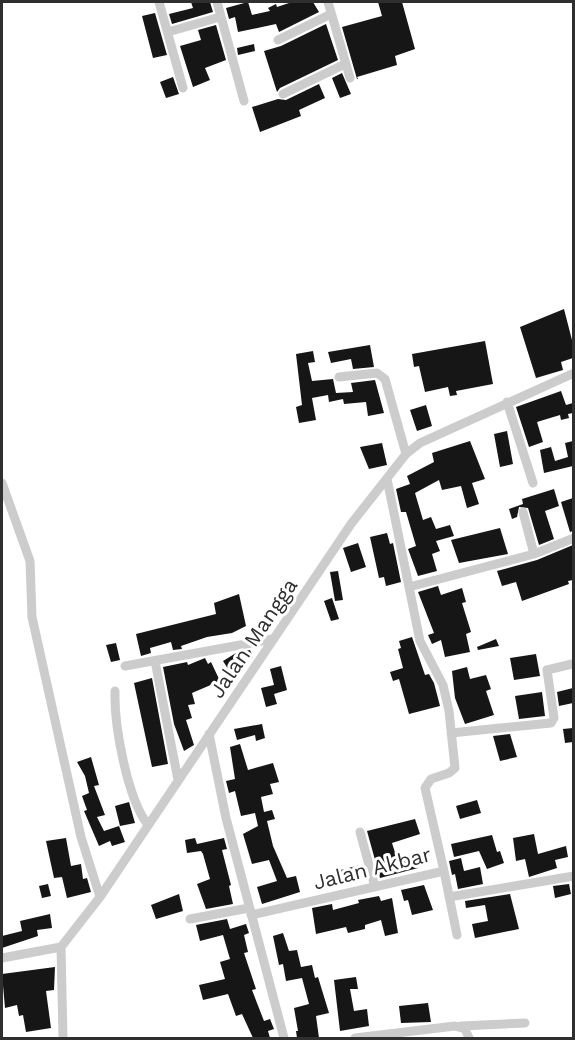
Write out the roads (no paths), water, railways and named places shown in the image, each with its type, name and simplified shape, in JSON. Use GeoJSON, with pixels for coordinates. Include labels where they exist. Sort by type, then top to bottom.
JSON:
{"type":"FeatureCollection","features":[{"type":"Feature","properties":{"kind":"street"},"geometry":{"type":"LineString","coordinates":[[159,2],[183,88]]}},
{"type":"Feature","properties":{"kind":"street"},"geometry":{"type":"LineString","coordinates":[[217,2],[244,101]]}},
{"type":"Feature","properties":{"kind":"street"},"geometry":{"type":"LineString","coordinates":[[328,2],[350,78]]}},
{"type":"Feature","properties":{"kind":"street"},"geometry":{"type":"LineString","coordinates":[[278,40],[331,14]]}},
{"type":"Feature","properties":{"kind":"street"},"geometry":{"type":"LineString","coordinates":[[168,32],[220,17]]}},
{"type":"Feature","properties":{"kind":"street"},"geometry":{"type":"LineString","coordinates":[[283,94],[345,64]]}},
{"type":"Feature","properties":{"kind":"street"},"geometry":{"type":"LineString","coordinates":[[339,377],[377,373],[385,379],[406,454]]}},
{"type":"Feature","properties":{"kind":"street","name":"Jalan Mangga"},"geometry":{"type":"LineString","coordinates":[[61,947],[100,897],[351,524],[406,454],[420,443],[573,373]]}},
{"type":"Feature","properties":{"kind":"street"},"geometry":{"type":"LineString","coordinates":[[507,402],[533,483]]}},
{"type":"Feature","properties":{"kind":"street","name":"Jalan Akbar"},"geometry":{"type":"LineString","coordinates":[[190,919],[250,911],[444,871],[425,788],[431,779],[449,773],[455,768],[452,733],[443,685],[420,641],[387,479]]}},
{"type":"Feature","properties":{"kind":"street"},"geometry":{"type":"LineString","coordinates":[[2,483],[30,561],[32,617],[81,837],[100,897]]}},
{"type":"Feature","properties":{"kind":"street"},"geometry":{"type":"LineString","coordinates":[[522,512],[534,554]]}},
{"type":"Feature","properties":{"kind":"street"},"geometry":{"type":"LineString","coordinates":[[409,587],[534,554],[573,538]]}},
{"type":"Feature","properties":{"kind":"street"},"geometry":{"type":"LineString","coordinates":[[125,666],[273,639]]}},
{"type":"Feature","properties":{"kind":"street"},"geometry":{"type":"LineString","coordinates":[[154,661],[178,780]]}},
{"type":"Feature","properties":{"kind":"street"},"geometry":{"type":"LineString","coordinates":[[452,733],[551,723],[554,718],[547,670],[572,664]]}},
{"type":"Feature","properties":{"kind":"street"},"geometry":{"type":"LineString","coordinates":[[115,691],[118,732],[132,793],[137,809],[148,825]]}},
{"type":"Feature","properties":{"kind":"street"},"geometry":{"type":"LineString","coordinates":[[210,734],[226,818],[284,1038]]}},
{"type":"Feature","properties":{"kind":"street"},"geometry":{"type":"LineString","coordinates":[[360,832],[375,887]]}},
{"type":"Feature","properties":{"kind":"street"},"geometry":{"type":"LineString","coordinates":[[444,871],[457,936]]}},
{"type":"Feature","properties":{"kind":"street"},"geometry":{"type":"LineString","coordinates":[[449,897],[573,876]]}},
{"type":"Feature","properties":{"kind":"street"},"geometry":{"type":"LineString","coordinates":[[2,958],[61,947],[63,1038]]}},
{"type":"Feature","properties":{"kind":"street"},"geometry":{"type":"LineString","coordinates":[[355,1038],[460,1026],[525,1023]]}},
{"type":"Feature","properties":{"kind":"street"},"geometry":{"type":"LineString","coordinates":[[460,1026],[469,1038]]}}]}
